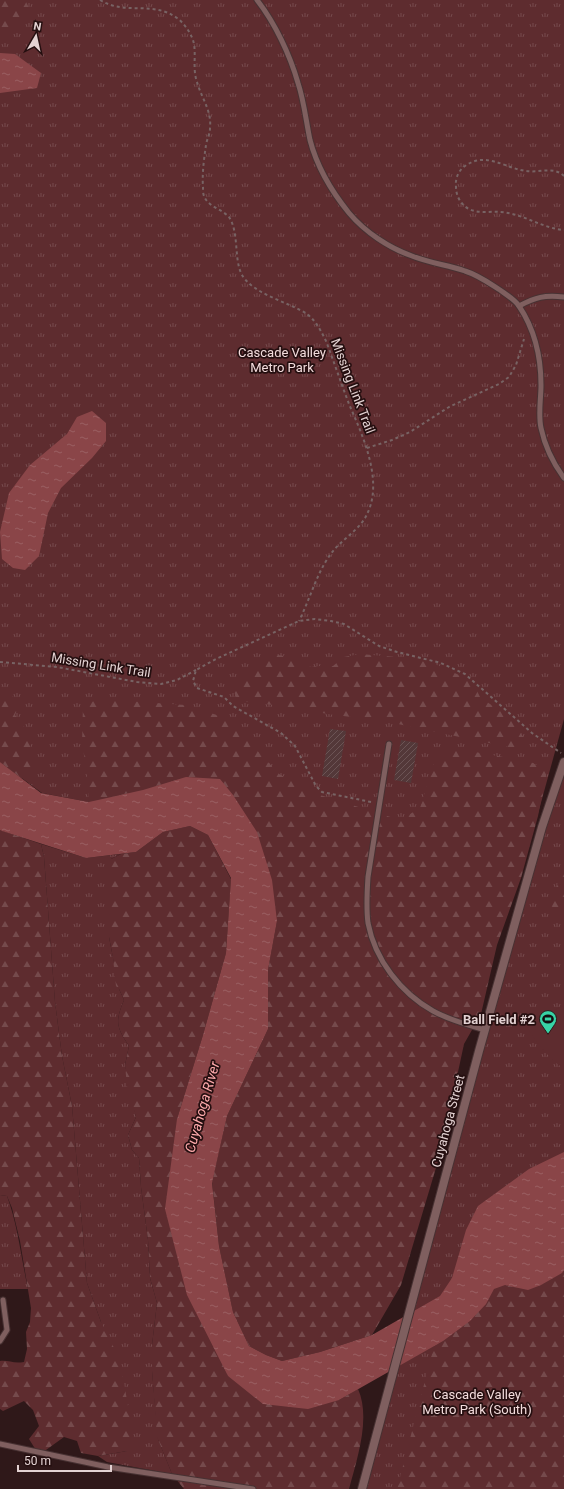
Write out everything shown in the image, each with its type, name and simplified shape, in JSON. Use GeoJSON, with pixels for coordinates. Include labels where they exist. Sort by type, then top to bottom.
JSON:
{"type":"FeatureCollection","features":[{"type":"Feature","properties":{"kind":"street","name":"Cuyahoga Street"},"geometry":{"type":"LineString","coordinates":[[362,1489],[485,1030],[542,827],[564,762]]}},
{"type":"Feature","properties":{"kind":"lane"},"geometry":{"type":"LineString","coordinates":[[257,0],[262,6],[283,44],[292,66],[305,111],[311,141],[319,165],[332,190],[350,214],[365,228],[395,249],[412,257],[466,271],[486,281],[506,294],[518,306],[538,348],[540,364],[541,428],[547,450],[564,478]]}},
{"type":"Feature","properties":{"kind":"lane"},"geometry":{"type":"LineString","coordinates":[[518,306],[537,297],[564,297]]}},
{"type":"Feature","properties":{"kind":"lane"},"geometry":{"type":"LineString","coordinates":[[389,744],[366,898],[368,922],[372,938],[376,949],[393,976],[416,1000],[446,1017],[485,1030]]}},
{"type":"Feature","properties":{"kind":"lane"},"geometry":{"type":"LineString","coordinates":[[0,1341],[6,1330],[4,1300]]}},
{"type":"Feature","properties":{"kind":"lane"},"geometry":{"type":"LineString","coordinates":[[0,1444],[108,1467],[253,1489]]}},
{"type":"Feature","properties":{"kind":"path","name":"Missing Link Trail"},"geometry":{"type":"LineString","coordinates":[[100,0],[118,8],[152,7],[166,11],[178,19],[187,28],[193,40],[195,51],[196,81],[209,114],[211,127],[206,144],[203,165],[204,196],[209,203],[229,217],[233,226],[241,273],[246,280],[273,298],[307,314],[318,326],[326,341],[366,446],[372,475],[372,497],[368,512],[360,525],[331,553],[315,583],[299,621]]}},
{"type":"Feature","properties":{"kind":"path"},"geometry":{"type":"LineString","coordinates":[[564,176],[560,172],[555,171],[531,172],[520,170],[485,159],[470,163],[462,168],[457,176],[456,192],[461,203],[469,209],[479,212],[513,214],[553,229],[564,230]]}},
{"type":"Feature","properties":{"kind":"path"},"geometry":{"type":"LineString","coordinates":[[366,446],[392,440],[410,432],[449,407],[499,384],[509,377],[516,365],[525,338],[530,329]]}},
{"type":"Feature","properties":{"kind":"path","name":"Missing Link Trail"},"geometry":{"type":"LineString","coordinates":[[0,662],[57,666],[137,682],[161,684],[176,680],[216,659],[299,621],[314,619],[331,620],[344,624],[380,646],[397,652],[441,663],[465,674],[532,733],[564,754]]}},
{"type":"Feature","properties":{"kind":"path"},"geometry":{"type":"LineString","coordinates":[[196,670],[193,681],[197,688],[224,697],[233,706],[281,733],[295,746],[316,786],[322,792],[379,804]]}},
{"type":"Feature","properties":{"kind":"green space","name":"Cascade Valley Metro Park"},"geometry":{"type":"Polygon","coordinates":[[[0,0],[564,0],[564,719],[526,857],[89,802],[42,793],[0,762],[0,0]]]}},
{"type":"Feature","properties":{"kind":"green space"},"geometry":{"type":"Polygon","coordinates":[[[0,0],[25,0],[30,10],[11,28],[0,34],[0,0]]]}},
{"type":"Feature","properties":{"kind":"green space"},"geometry":{"type":"Polygon","coordinates":[[[266,654],[286,656],[311,667],[321,666],[325,668],[333,666],[344,657],[360,654],[408,658],[435,664],[472,681],[480,697],[500,711],[511,715],[514,724],[524,738],[523,750],[390,722],[328,714],[283,706],[238,701],[234,692],[240,679],[256,670],[266,654]]]}},
{"type":"Feature","properties":{"kind":"green space"},"geometry":{"type":"Polygon","coordinates":[[[0,685],[20,703],[15,715],[25,728],[32,733],[30,745],[34,761],[33,774],[21,778],[0,762],[0,685]]]}},
{"type":"Feature","properties":{"kind":"green space"},"geometry":{"type":"Polygon","coordinates":[[[99,699],[185,705],[220,716],[241,728],[255,748],[279,774],[320,795],[400,820],[420,808],[435,760],[453,748],[531,762],[547,771],[538,816],[521,878],[497,945],[481,1014],[464,1044],[441,1151],[401,1285],[372,1335],[320,1352],[282,1361],[249,1346],[233,1312],[219,1246],[212,1182],[227,1116],[268,1029],[268,970],[277,921],[186,777],[143,790],[89,802],[86,765],[82,745],[83,705],[99,699]]]}},
{"type":"Feature","properties":{"kind":"green space","name":"Cascade Valley Metro Park (South)"},"geometry":{"type":"Polygon","coordinates":[[[564,762],[564,1489],[362,1489],[405,1331],[564,762]]]}},
{"type":"Feature","properties":{"kind":"green space"},"geometry":{"type":"Polygon","coordinates":[[[190,826],[208,835],[231,879],[226,953],[177,1119],[228,1376],[339,1400],[358,1389],[362,1400],[363,1425],[359,1452],[349,1489],[184,1489],[172,1474],[157,1437],[152,1371],[152,1345],[157,1303],[150,1278],[148,1240],[139,1158],[132,1150],[128,1135],[136,1117],[127,1086],[125,1065],[129,1046],[121,1033],[118,1024],[119,1014],[124,1000],[116,986],[109,937],[108,867],[111,859],[121,854],[136,852],[163,832],[190,826]]]}},
{"type":"Feature","properties":{"kind":"green space"},"geometry":{"type":"Polygon","coordinates":[[[0,830],[41,844],[44,857],[55,1002],[62,1056],[72,1106],[87,1283],[101,1322],[120,1360],[133,1435],[127,1451],[98,1456],[81,1453],[77,1441],[64,1437],[39,1455],[29,1439],[39,1426],[33,1410],[24,1401],[3,1411],[0,1409],[0,1361],[17,1363],[24,1362],[27,1349],[26,1332],[30,1322],[31,1308],[20,1241],[12,1208],[7,1196],[0,1195],[0,830]]]}},
{"type":"Feature","properties":{"kind":"green space"},"geometry":{"type":"Polygon","coordinates":[[[41,844],[86,858],[121,854],[111,859],[109,937],[119,989],[124,1000],[119,1014],[118,1024],[121,1033],[129,1046],[125,1065],[136,1117],[128,1135],[132,1150],[139,1158],[148,1240],[150,1278],[157,1303],[152,1345],[152,1371],[158,1439],[172,1474],[107,1462],[98,1456],[127,1451],[101,1322],[87,1283],[72,1106],[62,1056],[55,1002],[44,857],[41,844]]]}},
{"type":"Feature","properties":{"kind":"green space"},"geometry":{"type":"Polygon","coordinates":[[[564,865],[564,911],[550,906],[564,865]]]}},
{"type":"Feature","properties":{"kind":"green space","name":"Ball Field #2"},"geometry":{"type":"Polygon","coordinates":[[[564,1005],[564,1069],[543,1049],[526,1025],[564,1005]]]}},
{"type":"Feature","properties":{"kind":"green space"},"geometry":{"type":"Polygon","coordinates":[[[0,1195],[7,1196],[11,1207],[17,1230],[28,1289],[0,1289],[0,1195]]]}},
{"type":"Feature","properties":{"kind":"green space"},"geometry":{"type":"Polygon","coordinates":[[[564,1270],[564,1489],[397,1489],[434,1346],[443,1341],[486,1304],[494,1289],[505,1285],[528,1290],[542,1285],[562,1273],[564,1270]]]}},
{"type":"Feature","properties":{"kind":"water"},"geometry":{"type":"Polygon","coordinates":[[[0,53],[15,54],[41,73],[37,88],[0,93],[0,53]]]}},
{"type":"Feature","properties":{"kind":"water"},"geometry":{"type":"Polygon","coordinates":[[[92,411],[106,423],[106,441],[92,458],[61,488],[48,513],[39,556],[25,570],[13,568],[2,559],[0,532],[9,493],[30,465],[67,434],[77,417],[92,411]]]}},
{"type":"Feature","properties":{"kind":"water","name":"Cuyahoga River"},"geometry":{"type":"Polygon","coordinates":[[[0,762],[41,793],[89,802],[143,790],[186,777],[220,779],[233,795],[257,832],[272,880],[277,921],[268,970],[268,1029],[227,1116],[212,1183],[219,1246],[233,1312],[249,1346],[282,1361],[320,1352],[372,1335],[440,1296],[452,1278],[466,1230],[478,1206],[529,1169],[564,1152],[564,1270],[562,1273],[541,1285],[528,1290],[505,1285],[494,1289],[486,1304],[470,1321],[443,1341],[339,1400],[308,1409],[263,1404],[228,1376],[187,1295],[165,1209],[177,1119],[226,953],[231,878],[208,835],[190,826],[163,832],[136,852],[86,858],[0,830],[0,762]]]}},
{"type":"Feature","properties":{"kind":"building"},"geometry":{"type":"Polygon","coordinates":[[[330,729],[346,731],[338,779],[322,776],[330,729]]]}},
{"type":"Feature","properties":{"kind":"building"},"geometry":{"type":"Polygon","coordinates":[[[401,740],[418,743],[411,783],[394,780],[401,740]]]}},
{"type":"Feature","properties":{"kind":"place","name":"Ball Field #2"},"geometry":{"type":"Point","coordinates":[548,1034]}}]}
